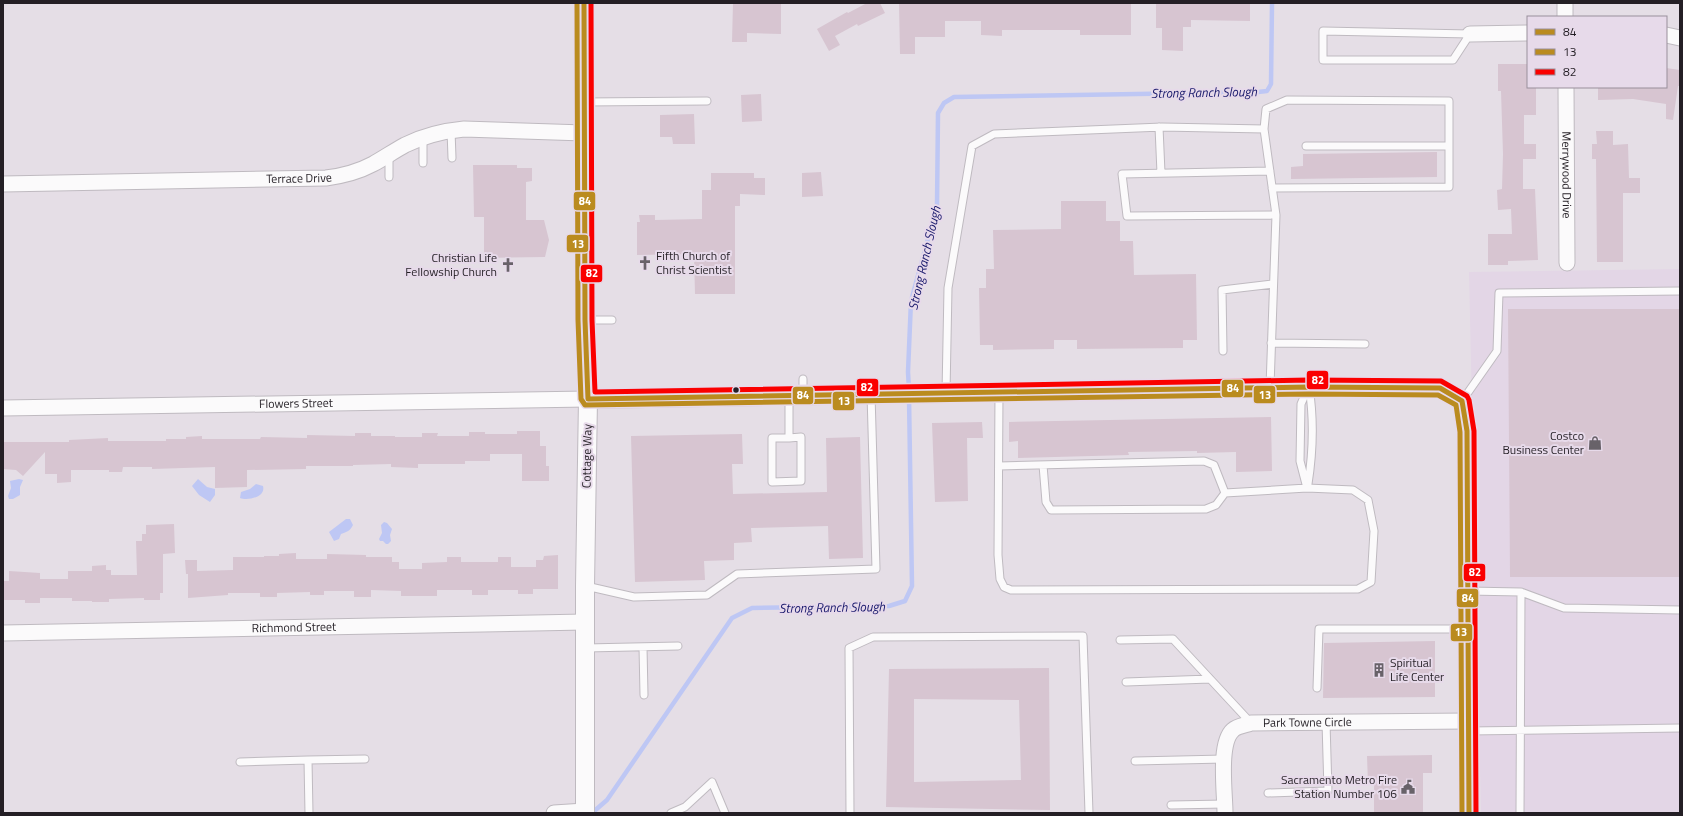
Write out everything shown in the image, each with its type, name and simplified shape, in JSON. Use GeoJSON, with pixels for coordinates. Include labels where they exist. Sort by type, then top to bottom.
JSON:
{"type":"FeatureCollection","features":[{"type":"Feature","properties":{"kind":"street","name":"Cottage Way"},"geometry":{"type":"LineString","coordinates":[[584,3],[585,320],[588,399],[585,586],[585,812]]}},
{"type":"Feature","properties":{"kind":"street"},"geometry":{"type":"LineString","coordinates":[[1565,3],[1566,16]]}},
{"type":"Feature","properties":{"kind":"street"},"geometry":{"type":"LineString","coordinates":[[1470,34],[1527,33]]}},
{"type":"Feature","properties":{"kind":"street"},"geometry":{"type":"LineString","coordinates":[[1667,35],[1680,38]]}},
{"type":"Feature","properties":{"kind":"street","name":"Merrywood Drive"},"geometry":{"type":"LineString","coordinates":[[1566,88],[1567,263]]}},
{"type":"Feature","properties":{"kind":"street","name":"Terrace Drive"},"geometry":{"type":"LineString","coordinates":[[3,184],[326,178],[361,169],[404,146],[423,138],[451,130],[464,129],[584,133]]}},
{"type":"Feature","properties":{"kind":"street"},"geometry":{"type":"LineString","coordinates":[[588,399],[798,390],[897,394],[1309,387],[1440,388],[1462,401],[1467,431],[1469,813]]}},
{"type":"Feature","properties":{"kind":"street","name":"Flowers Street"},"geometry":{"type":"LineString","coordinates":[[3,408],[588,399]]}},
{"type":"Feature","properties":{"kind":"street","name":"Richmond Street"},"geometry":{"type":"LineString","coordinates":[[3,632],[585,622]]}},
{"type":"Feature","properties":{"kind":"street","name":"Park Towne Circle"},"geometry":{"type":"LineString","coordinates":[[1225,808],[1224,759],[1227,738],[1234,729],[1251,723],[1326,722],[1468,726]]}},
{"type":"Feature","properties":{"kind":"street"},"geometry":{"type":"LineString","coordinates":[[554,813],[585,812]]}},
{"type":"Feature","properties":{"kind":"lane"},"geometry":{"type":"LineString","coordinates":[[1323,31],[1470,34],[1453,60],[1323,60],[1323,31]]}},
{"type":"Feature","properties":{"kind":"lane"},"geometry":{"type":"LineString","coordinates":[[1270,388],[1276,216],[1272,188],[1270,171],[1264,129],[1266,109],[1287,100],[1449,101],[1449,186],[1272,188]]}},
{"type":"Feature","properties":{"kind":"lane"},"geometry":{"type":"LineString","coordinates":[[584,102],[707,101]]}},
{"type":"Feature","properties":{"kind":"lane"},"geometry":{"type":"LineString","coordinates":[[1159,127],[1161,173]]}},
{"type":"Feature","properties":{"kind":"lane"},"geometry":{"type":"LineString","coordinates":[[946,393],[948,288],[972,146],[994,134],[1159,127],[1264,129]]}},
{"type":"Feature","properties":{"kind":"lane"},"geometry":{"type":"LineString","coordinates":[[451,130],[452,158]]}},
{"type":"Feature","properties":{"kind":"lane"},"geometry":{"type":"LineString","coordinates":[[423,138],[423,163]]}},
{"type":"Feature","properties":{"kind":"lane"},"geometry":{"type":"LineString","coordinates":[[1306,146],[1449,146]]}},
{"type":"Feature","properties":{"kind":"lane"},"geometry":{"type":"LineString","coordinates":[[389,154],[390,177]]}},
{"type":"Feature","properties":{"kind":"lane"},"geometry":{"type":"LineString","coordinates":[[1270,171],[1122,174],[1127,216],[1276,216]]}},
{"type":"Feature","properties":{"kind":"lane"},"geometry":{"type":"LineString","coordinates":[[1223,351],[1222,290],[1273,284]]}},
{"type":"Feature","properties":{"kind":"lane"},"geometry":{"type":"LineString","coordinates":[[1462,401],[1497,351],[1499,293],[1680,291]]}},
{"type":"Feature","properties":{"kind":"lane"},"geometry":{"type":"LineString","coordinates":[[585,320],[612,320]]}},
{"type":"Feature","properties":{"kind":"lane"},"geometry":{"type":"LineString","coordinates":[[1271,343],[1365,344]]}},
{"type":"Feature","properties":{"kind":"lane"},"geometry":{"type":"LineString","coordinates":[[1307,488],[1300,461],[1300,449],[1302,404],[1309,387]]}},
{"type":"Feature","properties":{"kind":"lane"},"geometry":{"type":"LineString","coordinates":[[1307,488],[1311,462],[1312,409],[1309,387]]}},
{"type":"Feature","properties":{"kind":"lane"},"geometry":{"type":"LineString","coordinates":[[789,438],[798,390]]}},
{"type":"Feature","properties":{"kind":"lane"},"geometry":{"type":"LineString","coordinates":[[999,392],[998,555],[1000,579],[1004,587],[1010,590],[1358,589],[1371,582],[1374,531],[1368,500],[1353,490],[1307,488],[1225,493],[1216,505],[1206,509],[1051,510],[1046,502],[1043,465]]}},
{"type":"Feature","properties":{"kind":"lane"},"geometry":{"type":"LineString","coordinates":[[585,586],[634,597],[707,595],[737,574],[876,569],[872,394]]}},
{"type":"Feature","properties":{"kind":"lane"},"geometry":{"type":"LineString","coordinates":[[801,437],[802,481],[772,482],[772,438],[789,438],[801,437]]}},
{"type":"Feature","properties":{"kind":"lane"},"geometry":{"type":"LineString","coordinates":[[1300,449],[1311,449]]}},
{"type":"Feature","properties":{"kind":"lane"},"geometry":{"type":"LineString","coordinates":[[999,466],[1204,461],[1214,465],[1225,493]]}},
{"type":"Feature","properties":{"kind":"lane"},"geometry":{"type":"LineString","coordinates":[[1467,591],[1521,592],[1564,608],[1680,610]]}},
{"type":"Feature","properties":{"kind":"lane"},"geometry":{"type":"LineString","coordinates":[[1520,813],[1521,592]]}},
{"type":"Feature","properties":{"kind":"lane"},"geometry":{"type":"LineString","coordinates":[[1317,688],[1319,629],[1467,629]]}},
{"type":"Feature","properties":{"kind":"lane"},"geometry":{"type":"LineString","coordinates":[[850,813],[849,648],[874,637],[1076,636],[1083,636],[1088,813]]}},
{"type":"Feature","properties":{"kind":"lane"},"geometry":{"type":"LineString","coordinates":[[1120,640],[1173,639],[1251,723]]}},
{"type":"Feature","properties":{"kind":"lane"},"geometry":{"type":"LineString","coordinates":[[585,648],[678,646]]}},
{"type":"Feature","properties":{"kind":"lane"},"geometry":{"type":"LineString","coordinates":[[643,647],[644,695]]}},
{"type":"Feature","properties":{"kind":"lane"},"geometry":{"type":"LineString","coordinates":[[1126,682],[1210,679]]}},
{"type":"Feature","properties":{"kind":"lane"},"geometry":{"type":"LineString","coordinates":[[1268,793],[1328,791],[1326,722]]}},
{"type":"Feature","properties":{"kind":"lane"},"geometry":{"type":"LineString","coordinates":[[1468,726],[1521,731],[1680,728]]}},
{"type":"Feature","properties":{"kind":"lane"},"geometry":{"type":"LineString","coordinates":[[240,762],[365,759]]}},
{"type":"Feature","properties":{"kind":"lane"},"geometry":{"type":"LineString","coordinates":[[1135,761],[1224,759]]}},
{"type":"Feature","properties":{"kind":"lane"},"geometry":{"type":"LineString","coordinates":[[308,760],[309,813]]}},
{"type":"Feature","properties":{"kind":"lane"},"geometry":{"type":"LineString","coordinates":[[671,813],[685,807],[712,782],[725,813]]}},
{"type":"Feature","properties":{"kind":"lane"},"geometry":{"type":"LineString","coordinates":[[1171,805],[1225,808]]}},
{"type":"Feature","properties":{"kind":"shaded area"},"geometry":{"type":"Polygon","coordinates":[[[1680,269],[1680,813],[1481,813],[1469,272],[1680,269]]]}},
{"type":"Feature","properties":{"kind":"water"},"geometry":{"type":"Polygon","coordinates":[[[19,479],[23,480],[20,487],[20,495],[13,499],[9,499],[8,496],[11,488],[10,481],[19,479]]]}},
{"type":"Feature","properties":{"kind":"water"},"geometry":{"type":"Polygon","coordinates":[[[198,479],[207,487],[215,489],[215,495],[210,502],[199,495],[192,486],[198,479]]]}},
{"type":"Feature","properties":{"kind":"water"},"geometry":{"type":"Polygon","coordinates":[[[256,484],[263,486],[262,493],[252,498],[240,498],[241,492],[250,489],[256,484]]]}},
{"type":"Feature","properties":{"kind":"water"},"geometry":{"type":"Polygon","coordinates":[[[346,519],[350,519],[353,525],[351,529],[341,534],[339,539],[334,541],[329,532],[346,519]]]}},
{"type":"Feature","properties":{"kind":"water"},"geometry":{"type":"Polygon","coordinates":[[[384,522],[387,523],[392,529],[390,535],[391,541],[388,544],[380,541],[379,539],[382,533],[381,525],[384,522]]]}},
{"type":"Feature","properties":{"kind":"building"},"geometry":{"type":"Polygon","coordinates":[[[733,3],[781,3],[781,34],[747,33],[747,42],[732,42],[733,3]]]}},
{"type":"Feature","properties":{"kind":"building"},"geometry":{"type":"Polygon","coordinates":[[[867,3],[880,3],[885,13],[858,26],[857,24],[835,36],[840,45],[829,51],[817,29],[847,12],[848,13],[867,3]]]}},
{"type":"Feature","properties":{"kind":"building"},"geometry":{"type":"Polygon","coordinates":[[[899,3],[1131,3],[1131,35],[1080,35],[1080,30],[1002,30],[1002,36],[981,35],[981,21],[945,21],[945,37],[915,37],[915,54],[900,54],[899,3]]]}},
{"type":"Feature","properties":{"kind":"building"},"geometry":{"type":"Polygon","coordinates":[[[1156,3],[1250,3],[1250,21],[1191,20],[1191,27],[1183,27],[1183,51],[1162,50],[1162,28],[1156,28],[1156,3]]]}},
{"type":"Feature","properties":{"kind":"building"},"geometry":{"type":"Polygon","coordinates":[[[1498,64],[1527,64],[1527,88],[1536,88],[1536,115],[1524,115],[1524,144],[1536,144],[1536,159],[1523,159],[1523,189],[1535,189],[1538,260],[1508,261],[1508,265],[1488,265],[1488,234],[1512,234],[1511,209],[1498,210],[1497,190],[1502,189],[1503,154],[1501,91],[1498,91],[1498,64]]]}},
{"type":"Feature","properties":{"kind":"building"},"geometry":{"type":"Polygon","coordinates":[[[1667,68],[1680,70],[1680,86],[1678,86],[1673,120],[1666,119],[1666,104],[1633,99],[1598,100],[1598,88],[1667,88],[1667,68]]]}},
{"type":"Feature","properties":{"kind":"building"},"geometry":{"type":"Polygon","coordinates":[[[761,94],[762,121],[742,122],[741,95],[761,94]]]}},
{"type":"Feature","properties":{"kind":"building"},"geometry":{"type":"Polygon","coordinates":[[[694,114],[695,144],[673,144],[672,137],[660,137],[660,115],[694,114]]]}},
{"type":"Feature","properties":{"kind":"building"},"geometry":{"type":"Polygon","coordinates":[[[1596,131],[1613,131],[1613,145],[1628,144],[1629,178],[1640,178],[1640,193],[1623,193],[1623,262],[1597,262],[1596,159],[1592,159],[1592,144],[1597,144],[1596,131]]]}},
{"type":"Feature","properties":{"kind":"building"},"geometry":{"type":"Polygon","coordinates":[[[1437,152],[1437,177],[1291,179],[1291,167],[1303,166],[1303,154],[1437,152]]]}},
{"type":"Feature","properties":{"kind":"building"},"geometry":{"type":"Polygon","coordinates":[[[473,165],[517,165],[517,168],[532,168],[532,181],[526,182],[526,220],[544,220],[549,240],[545,257],[484,258],[484,217],[474,217],[473,165]]]}},
{"type":"Feature","properties":{"kind":"building"},"geometry":{"type":"Polygon","coordinates":[[[821,172],[823,196],[802,197],[802,173],[821,172]]]}},
{"type":"Feature","properties":{"kind":"building"},"geometry":{"type":"Polygon","coordinates":[[[711,173],[754,173],[754,178],[765,178],[765,195],[740,194],[740,206],[735,206],[735,294],[695,294],[694,254],[637,255],[637,222],[640,222],[639,215],[655,215],[655,220],[702,219],[702,190],[711,190],[711,173]]]}},
{"type":"Feature","properties":{"kind":"building"},"geometry":{"type":"Polygon","coordinates":[[[1061,201],[1106,201],[1106,221],[1120,221],[1120,241],[1133,241],[1134,275],[1196,274],[1197,340],[1183,340],[1183,348],[1077,349],[1077,340],[1054,340],[1054,349],[993,350],[993,345],[980,345],[979,288],[986,288],[986,269],[994,269],[993,230],[1061,229],[1061,201]]]}},
{"type":"Feature","properties":{"kind":"building","name":"Costco Business Center"},"geometry":{"type":"Polygon","coordinates":[[[1508,309],[1680,309],[1680,577],[1510,577],[1508,309]]]}},
{"type":"Feature","properties":{"kind":"building"},"geometry":{"type":"Polygon","coordinates":[[[1271,417],[1272,471],[1236,472],[1236,452],[1128,452],[1129,455],[1018,458],[1018,441],[1009,442],[1009,422],[1271,417]]]}},
{"type":"Feature","properties":{"kind":"building"},"geometry":{"type":"Polygon","coordinates":[[[982,422],[983,438],[967,438],[968,501],[935,502],[932,423],[982,422]]]}},
{"type":"Feature","properties":{"kind":"building"},"geometry":{"type":"Polygon","coordinates":[[[517,431],[540,431],[540,446],[546,446],[546,466],[549,466],[549,481],[522,481],[522,454],[490,454],[490,461],[465,461],[465,464],[418,464],[418,468],[391,467],[391,464],[306,466],[306,469],[247,470],[247,487],[215,488],[215,467],[152,469],[152,467],[123,467],[122,472],[109,472],[109,470],[71,470],[71,482],[57,483],[57,474],[45,474],[45,452],[23,476],[16,470],[3,469],[3,442],[69,442],[69,440],[108,438],[108,441],[166,441],[166,439],[186,439],[186,437],[202,436],[202,439],[260,439],[261,437],[307,438],[307,435],[355,436],[355,433],[371,433],[371,436],[395,437],[422,437],[422,433],[438,433],[437,436],[469,436],[469,432],[485,432],[485,434],[517,434],[517,431]]]}},
{"type":"Feature","properties":{"kind":"building"},"geometry":{"type":"Polygon","coordinates":[[[742,434],[743,464],[732,464],[733,494],[827,492],[826,438],[860,437],[863,558],[829,559],[828,526],[751,528],[752,542],[734,543],[734,560],[704,561],[705,580],[635,582],[631,436],[742,434]]]}},
{"type":"Feature","properties":{"kind":"building"},"geometry":{"type":"Polygon","coordinates":[[[174,524],[175,553],[163,554],[163,593],[160,593],[160,600],[144,600],[144,598],[109,599],[109,602],[92,602],[72,601],[72,598],[40,598],[40,603],[25,603],[25,600],[3,600],[3,581],[9,581],[9,571],[40,573],[40,579],[68,579],[68,571],[92,571],[92,566],[106,565],[106,570],[111,570],[111,575],[137,575],[136,541],[142,541],[142,534],[146,534],[146,525],[174,524]]]}},
{"type":"Feature","properties":{"kind":"building"},"geometry":{"type":"Polygon","coordinates":[[[296,553],[296,559],[327,559],[327,554],[392,557],[392,562],[399,562],[399,569],[422,569],[422,563],[447,562],[447,557],[461,557],[461,562],[498,562],[498,557],[511,557],[511,567],[536,567],[536,560],[543,560],[544,556],[558,555],[558,589],[533,589],[533,594],[518,594],[518,590],[488,590],[488,595],[472,595],[472,590],[437,590],[437,596],[401,596],[401,591],[371,590],[371,597],[354,597],[354,591],[324,591],[324,595],[310,595],[310,592],[277,593],[277,597],[260,597],[260,593],[228,593],[228,595],[188,598],[188,574],[186,574],[185,560],[197,560],[197,571],[233,570],[233,557],[264,557],[296,553]]]}},
{"type":"Feature","properties":{"kind":"building","name":"Spiritual Life Center"},"geometry":{"type":"Polygon","coordinates":[[[1435,641],[1435,697],[1323,698],[1324,643],[1435,641]]]}},
{"type":"Feature","properties":{"kind":"building"},"geometry":{"type":"Polygon","coordinates":[[[1049,668],[1050,810],[886,807],[889,669],[1049,668]],[[914,699],[914,782],[1021,780],[1019,700],[914,699]]]}},
{"type":"Feature","properties":{"kind":"building"},"geometry":{"type":"Polygon","coordinates":[[[1432,755],[1432,773],[1423,773],[1423,813],[1374,813],[1374,784],[1368,784],[1367,756],[1432,755]]]}},
{"type":"Feature","properties":{"kind":"waterway","name":"Strong Ranch Slough"},"geometry":{"type":"LineString","coordinates":[[909,390],[908,372],[911,301],[937,206],[938,113],[944,103],[954,97],[1267,91],[1271,84],[1272,3]]}},
{"type":"Feature","properties":{"kind":"waterway","name":"Strong Ranch Slough"},"geometry":{"type":"LineString","coordinates":[[592,813],[607,800],[732,618],[752,608],[889,606],[905,601],[912,586],[909,397]]}},
{"type":"Feature","properties":{"kind":"transit line","name":"13"},"geometry":{"type":"LineString","coordinates":[[577,3],[578,320],[581,399],[585,405],[1309,394],[1438,395],[1456,405],[1460,432],[1462,813]]}},
{"type":"Feature","properties":{"kind":"transit line","name":"84"},"geometry":{"type":"LineString","coordinates":[[584,3],[585,320],[588,399]]}},
{"type":"Feature","properties":{"kind":"transit line","name":"82"},"geometry":{"type":"LineString","coordinates":[[591,3],[592,320],[595,392],[1309,380],[1441,381],[1467,396],[1474,431],[1476,813]]}},
{"type":"Feature","properties":{"kind":"transit line","name":"84"},"geometry":{"type":"LineString","coordinates":[[588,399],[1309,387],[1440,388],[1462,401],[1467,431],[1469,813]]}},
{"type":"Feature","properties":{"kind":"place","name":"Fifth Church of Christ Scientist"},"geometry":{"type":"Point","coordinates":[645,263]}},
{"type":"Feature","properties":{"kind":"place","name":"Christian Life Fellowship Church"},"geometry":{"type":"Point","coordinates":[508,265]}},
{"type":"Feature","properties":{"kind":"place","name":"Costco Business Center"},"geometry":{"type":"Point","coordinates":[1595,443]}},
{"type":"Feature","properties":{"kind":"place","name":"Spiritual Life Center"},"geometry":{"type":"Point","coordinates":[1379,670]}},
{"type":"Feature","properties":{"kind":"place","name":"Sacramento Metro Fire Station Number 106"},"geometry":{"type":"Point","coordinates":[1408,787]}}]}
